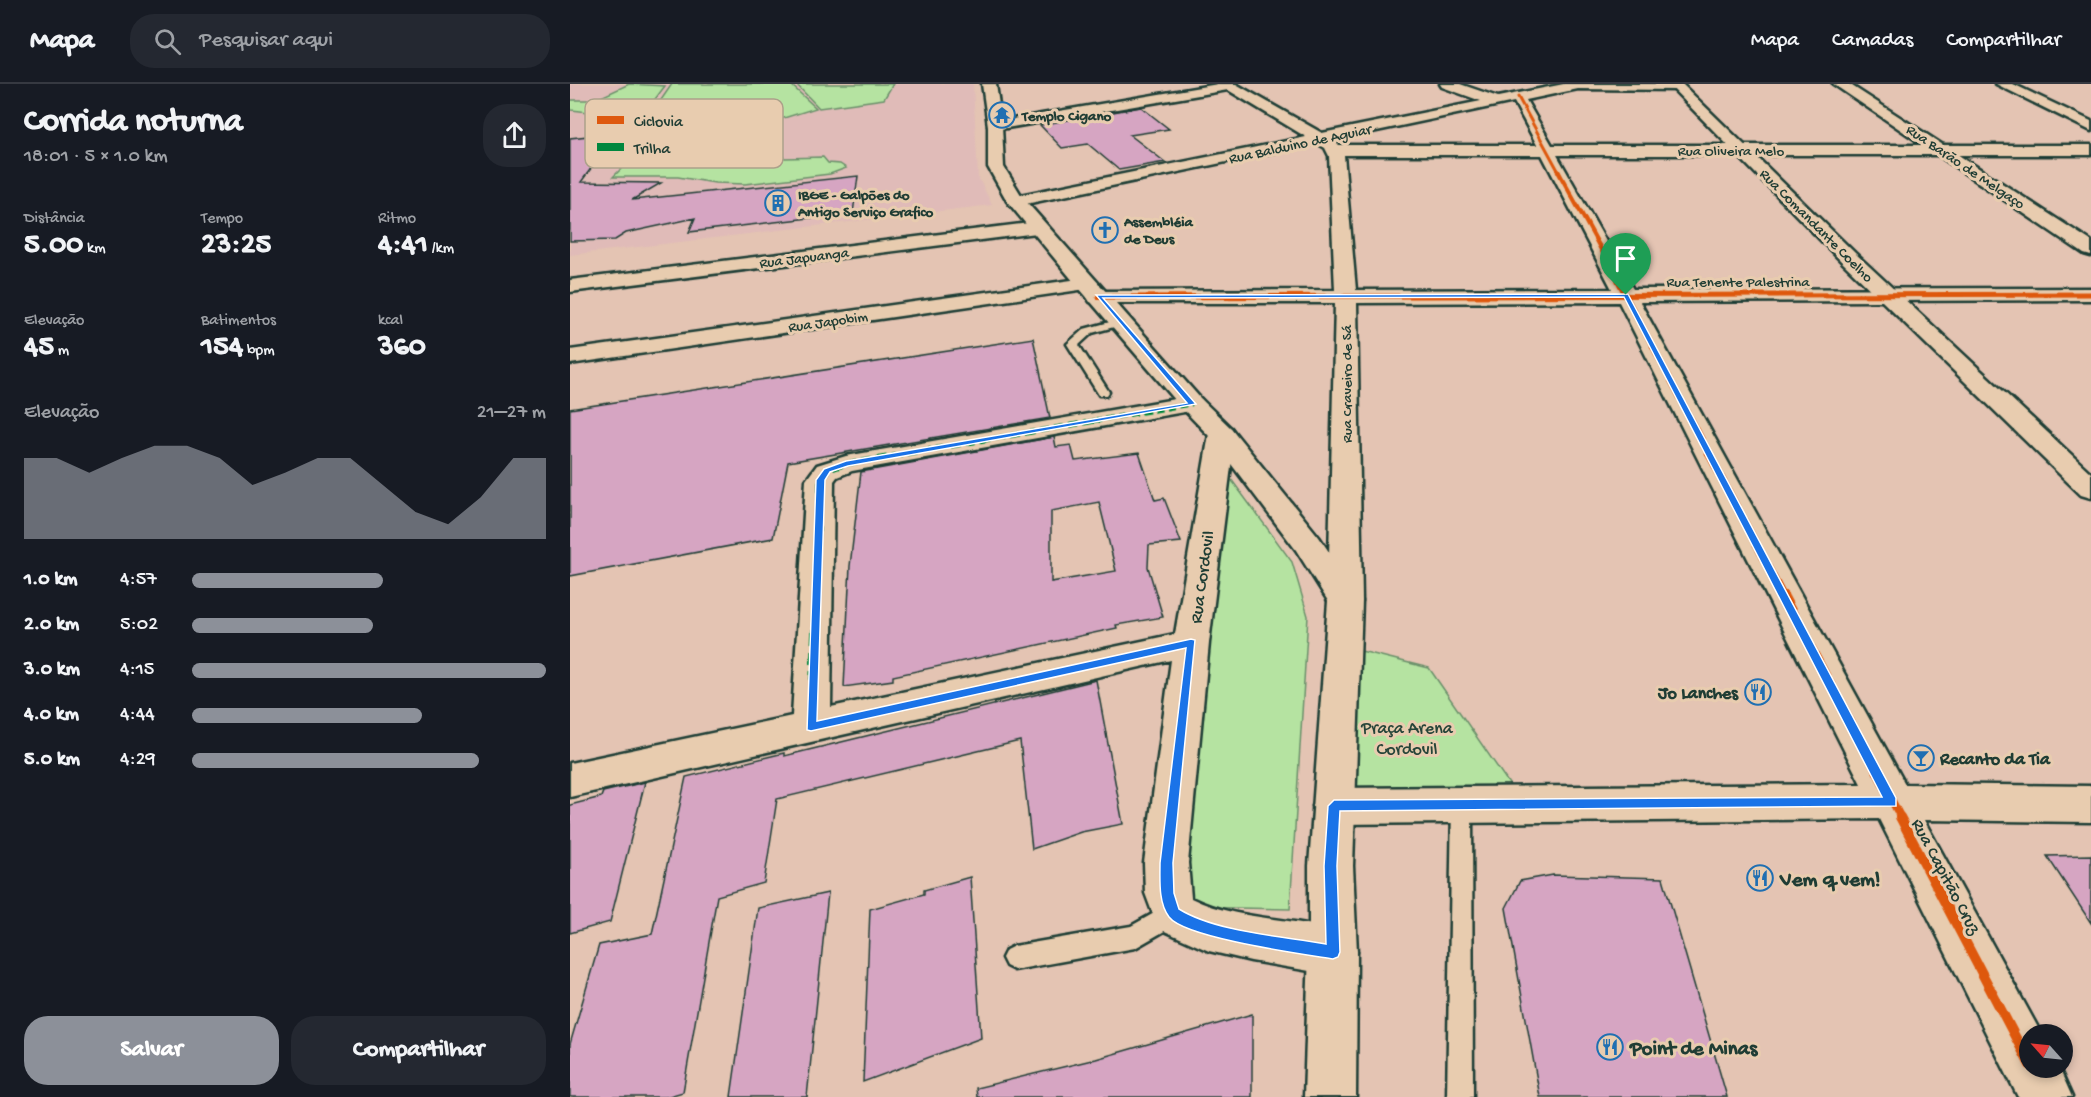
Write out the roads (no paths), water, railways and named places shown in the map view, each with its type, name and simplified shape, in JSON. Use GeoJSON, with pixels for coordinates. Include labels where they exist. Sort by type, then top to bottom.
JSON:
{"type":"FeatureCollection","features":[{"type":"Feature","properties":{"kind":"street"},"geometry":{"type":"LineString","coordinates":[[989,84],[995,126],[996,167],[1016,201],[1192,404],[1222,434],[1308,544],[1346,601],[1331,866],[1333,952],[1330,1097]]}},
{"type":"Feature","properties":{"kind":"street"},"geometry":{"type":"LineString","coordinates":[[1447,84],[1507,99]]}},
{"type":"Feature","properties":{"kind":"street","name":"Rua Barão de Melgaço"},"geometry":{"type":"LineString","coordinates":[[1840,84],[2091,250]]}},
{"type":"Feature","properties":{"kind":"street"},"geometry":{"type":"LineString","coordinates":[[2004,84],[2091,127]]}},
{"type":"Feature","properties":{"kind":"street"},"geometry":{"type":"LineString","coordinates":[[995,126],[1228,85],[1328,145]]}},
{"type":"Feature","properties":{"kind":"street","name":"Rua Balduino de Aguiar"},"geometry":{"type":"LineString","coordinates":[[1016,201],[1328,145],[1507,99],[1581,85],[1676,85]]}},
{"type":"Feature","properties":{"kind":"street","name":"Rua Comandante Coelho"},"geometry":{"type":"LineString","coordinates":[[1676,85],[1887,294],[2091,489]]}},
{"type":"Feature","properties":{"kind":"street","name":"Rua Capitão Cruz"},"geometry":{"type":"LineString","coordinates":[[1507,99],[1548,150],[2019,1045]]}},
{"type":"Feature","properties":{"kind":"street","name":"Rua Oliveira Melo"},"geometry":{"type":"LineString","coordinates":[[1328,145],[1548,150],[2091,150]]}},
{"type":"Feature","properties":{"kind":"street","name":"Rua Craveiro de Sá"},"geometry":{"type":"LineString","coordinates":[[1328,145],[1346,294],[1346,601]]}},
{"type":"Feature","properties":{"kind":"street","name":"Rua Japuanga"},"geometry":{"type":"LineString","coordinates":[[570,286],[1038,228]]}},
{"type":"Feature","properties":{"kind":"street","name":"Rua Tenente Palestrina"},"geometry":{"type":"LineString","coordinates":[[1092,290],[1346,294],[2091,294]]}},
{"type":"Feature","properties":{"kind":"street","name":"Rua Japobim"},"geometry":{"type":"LineString","coordinates":[[570,357],[1092,290]]}},
{"type":"Feature","properties":{"kind":"street"},"geometry":{"type":"LineString","coordinates":[[811,727],[820,480],[827,471],[846,464],[1192,404]]}},
{"type":"Feature","properties":{"kind":"street","name":"Rua Cordovil"},"geometry":{"type":"LineString","coordinates":[[1174,913],[1167,893],[1166,863],[1191,643],[1222,434]]}},
{"type":"Feature","properties":{"kind":"street"},"geometry":{"type":"LineString","coordinates":[[570,780],[1191,643]]}},
{"type":"Feature","properties":{"kind":"street"},"geometry":{"type":"LineString","coordinates":[[1334,806],[1891,802],[2091,804]]}},
{"type":"Feature","properties":{"kind":"street"},"geometry":{"type":"LineString","coordinates":[[1174,913],[1188,922],[1216,931],[1333,952]]}},
{"type":"Feature","properties":{"kind":"street","name":"Rua Capitão Cruz"},"geometry":{"type":"LineString","coordinates":[[2036,1078],[2046,1097]]}},
{"type":"Feature","properties":{"kind":"lane"},"geometry":{"type":"LineString","coordinates":[[1103,392],[1073,344],[1088,331],[1121,322]]}},
{"type":"Feature","properties":{"kind":"lane"},"geometry":{"type":"LineString","coordinates":[[1460,1097],[1462,804]]}},
{"type":"Feature","properties":{"kind":"lane"},"geometry":{"type":"LineString","coordinates":[[1014,958],[1135,937],[1174,913]]}},
{"type":"Feature","properties":{"kind":"place","name":"Templo Cigano"},"geometry":{"type":"Point","coordinates":[1002,115]}},
{"type":"Feature","properties":{"kind":"place","name":"IBGE - Galpões do Antigo Serviço Grafico"},"geometry":{"type":"Point","coordinates":[778,203]}},
{"type":"Feature","properties":{"kind":"place","name":"Assembléia de Deus"},"geometry":{"type":"Point","coordinates":[1105,230]}},
{"type":"Feature","properties":{"kind":"place","name":"Jo Lanches"},"geometry":{"type":"Point","coordinates":[1758,692]}},
{"type":"Feature","properties":{"kind":"place","name":"Recanto da Tia"},"geometry":{"type":"Point","coordinates":[1921,758]}},
{"type":"Feature","properties":{"kind":"place","name":"Vem q vem!"},"geometry":{"type":"Point","coordinates":[1760,878]}},
{"type":"Feature","properties":{"kind":"place","name":"Point de Minas"},"geometry":{"type":"Point","coordinates":[1610,1047]}},
{"type":"Feature","properties":{"kind":"park label","name":"Praça Arena Cordovil"},"geometry":{"type":"Point","coordinates":[1407,737]}}]}
